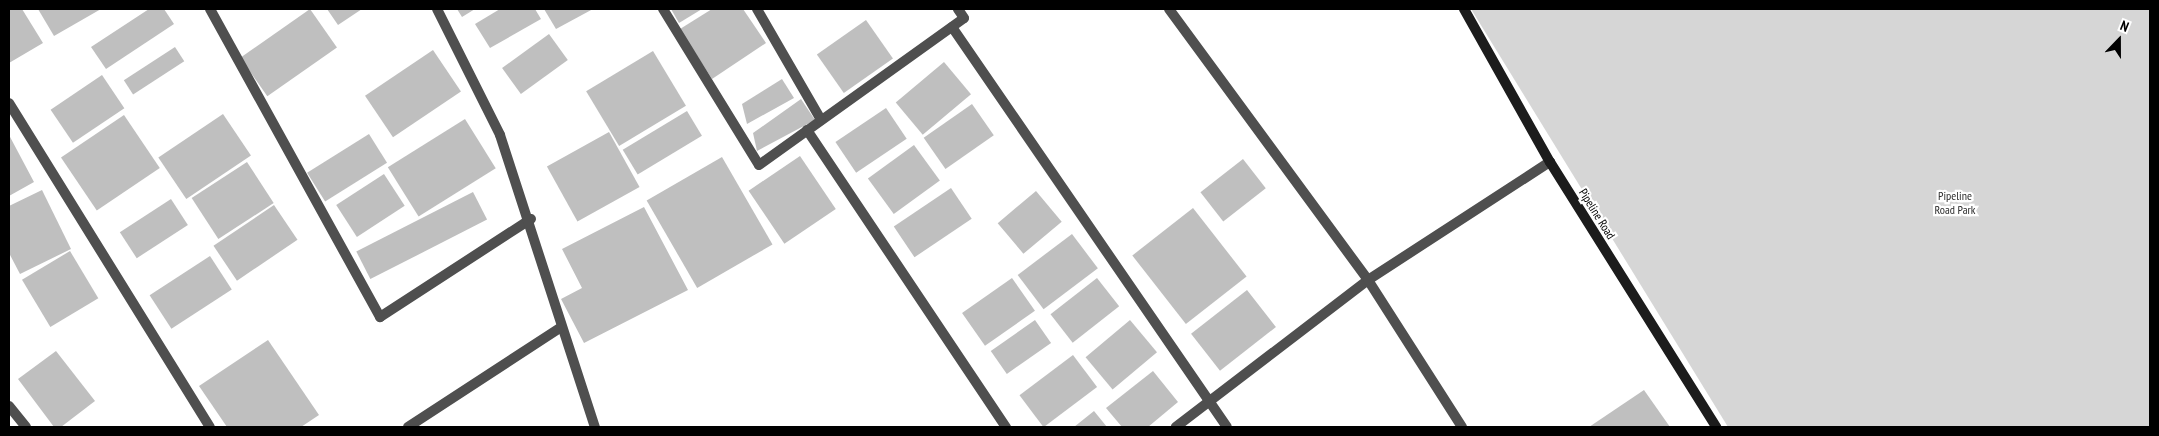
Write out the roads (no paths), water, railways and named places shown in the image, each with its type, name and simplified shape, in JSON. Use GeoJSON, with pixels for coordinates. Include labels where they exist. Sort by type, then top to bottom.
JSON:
{"type":"FeatureCollection","features":[{"type":"Feature","properties":{"kind":"main road","name":"Pipeline Road"},"geometry":{"type":"LineString","coordinates":[[1464,9],[1550,162],[1716,427]]}},
{"type":"Feature","properties":{"kind":"street"},"geometry":{"type":"LineString","coordinates":[[210,9],[380,317],[531,219]]}},
{"type":"Feature","properties":{"kind":"street"},"geometry":{"type":"LineString","coordinates":[[437,9],[500,135],[531,219],[560,328],[595,427]]}},
{"type":"Feature","properties":{"kind":"street"},"geometry":{"type":"LineString","coordinates":[[663,9],[759,164],[964,18],[958,9]]}},
{"type":"Feature","properties":{"kind":"street"},"geometry":{"type":"LineString","coordinates":[[757,9],[821,120]]}},
{"type":"Feature","properties":{"kind":"street"},"geometry":{"type":"LineString","coordinates":[[1169,9],[1368,280],[1462,427]]}},
{"type":"Feature","properties":{"kind":"street"},"geometry":{"type":"LineString","coordinates":[[952,27],[1227,427]]}},
{"type":"Feature","properties":{"kind":"street"},"geometry":{"type":"LineString","coordinates":[[9,103],[210,427]]}},
{"type":"Feature","properties":{"kind":"street"},"geometry":{"type":"LineString","coordinates":[[807,130],[1006,427]]}},
{"type":"Feature","properties":{"kind":"street"},"geometry":{"type":"LineString","coordinates":[[1176,427],[1368,280],[1550,162]]}},
{"type":"Feature","properties":{"kind":"street"},"geometry":{"type":"LineString","coordinates":[[408,427],[560,328]]}},
{"type":"Feature","properties":{"kind":"street"},"geometry":{"type":"LineString","coordinates":[[9,406],[26,427]]}},
{"type":"Feature","properties":{"kind":"park label","name":"Pipeline Road Park"},"geometry":{"type":"Point","coordinates":[1955,203]}}]}
